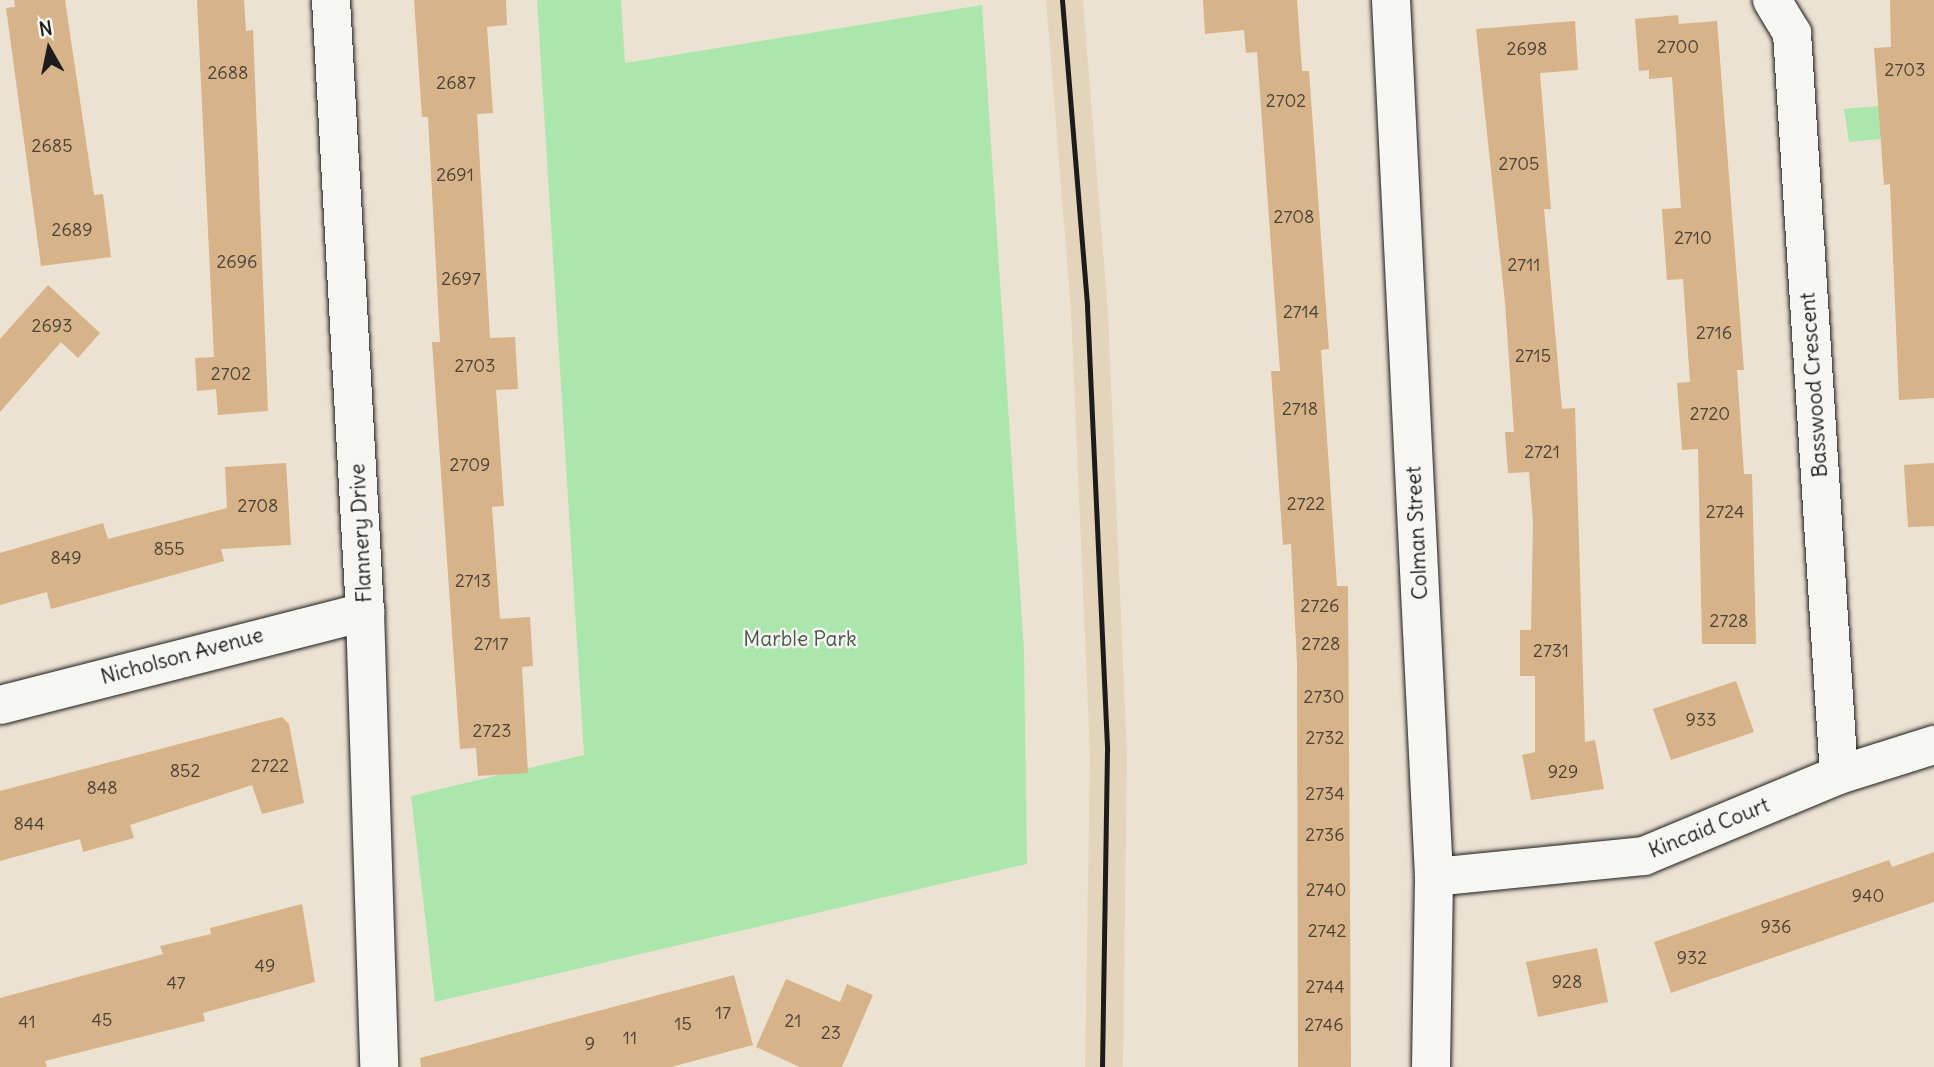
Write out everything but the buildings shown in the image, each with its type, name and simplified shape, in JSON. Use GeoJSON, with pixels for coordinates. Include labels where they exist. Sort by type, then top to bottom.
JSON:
{"type":"FeatureCollection","features":[{"type":"Feature","properties":{"kind":"street","name":"Flannery Drive"},"geometry":{"type":"LineString","coordinates":[[331,0],[365,612],[369,1065]]}},
{"type":"Feature","properties":{"kind":"street","name":"Colman Street"},"geometry":{"type":"LineString","coordinates":[[1391,0],[1434,877],[1431,1067]]}},
{"type":"Feature","properties":{"kind":"street","name":"Basswood Crescent"},"geometry":{"type":"LineString","coordinates":[[1772,0],[1792,33],[1839,775]]}},
{"type":"Feature","properties":{"kind":"street","name":"Nicholson Avenue"},"geometry":{"type":"LineString","coordinates":[[0,705],[365,612]]}},
{"type":"Feature","properties":{"kind":"street","name":"Kincaid Court"},"geometry":{"type":"LineString","coordinates":[[1434,877],[1644,856],[1839,775],[1934,745]]}},
{"type":"Feature","properties":{"kind":"shaded area"},"geometry":{"type":"Polygon","coordinates":[[[1046,0],[1083,0],[1108,313],[1127,756],[1123,1067],[1085,1067],[1090,755],[1071,311],[1046,0]]]}},
{"type":"Feature","properties":{"kind":"green space","name":"Marble Park"},"geometry":{"type":"Polygon","coordinates":[[[537,0],[621,0],[625,63],[982,5],[1024,651],[1027,864],[435,1002],[411,796],[584,755],[537,0]]]}},
{"type":"Feature","properties":{"kind":"green space"},"geometry":{"type":"Polygon","coordinates":[[[1934,101],[1934,134],[1849,142],[1844,109],[1934,101]]]}},
{"type":"Feature","properties":{"kind":"railway"},"geometry":{"type":"LineString","coordinates":[[1062,0],[1087,306],[1107,750],[1102,1067]]}}]}
